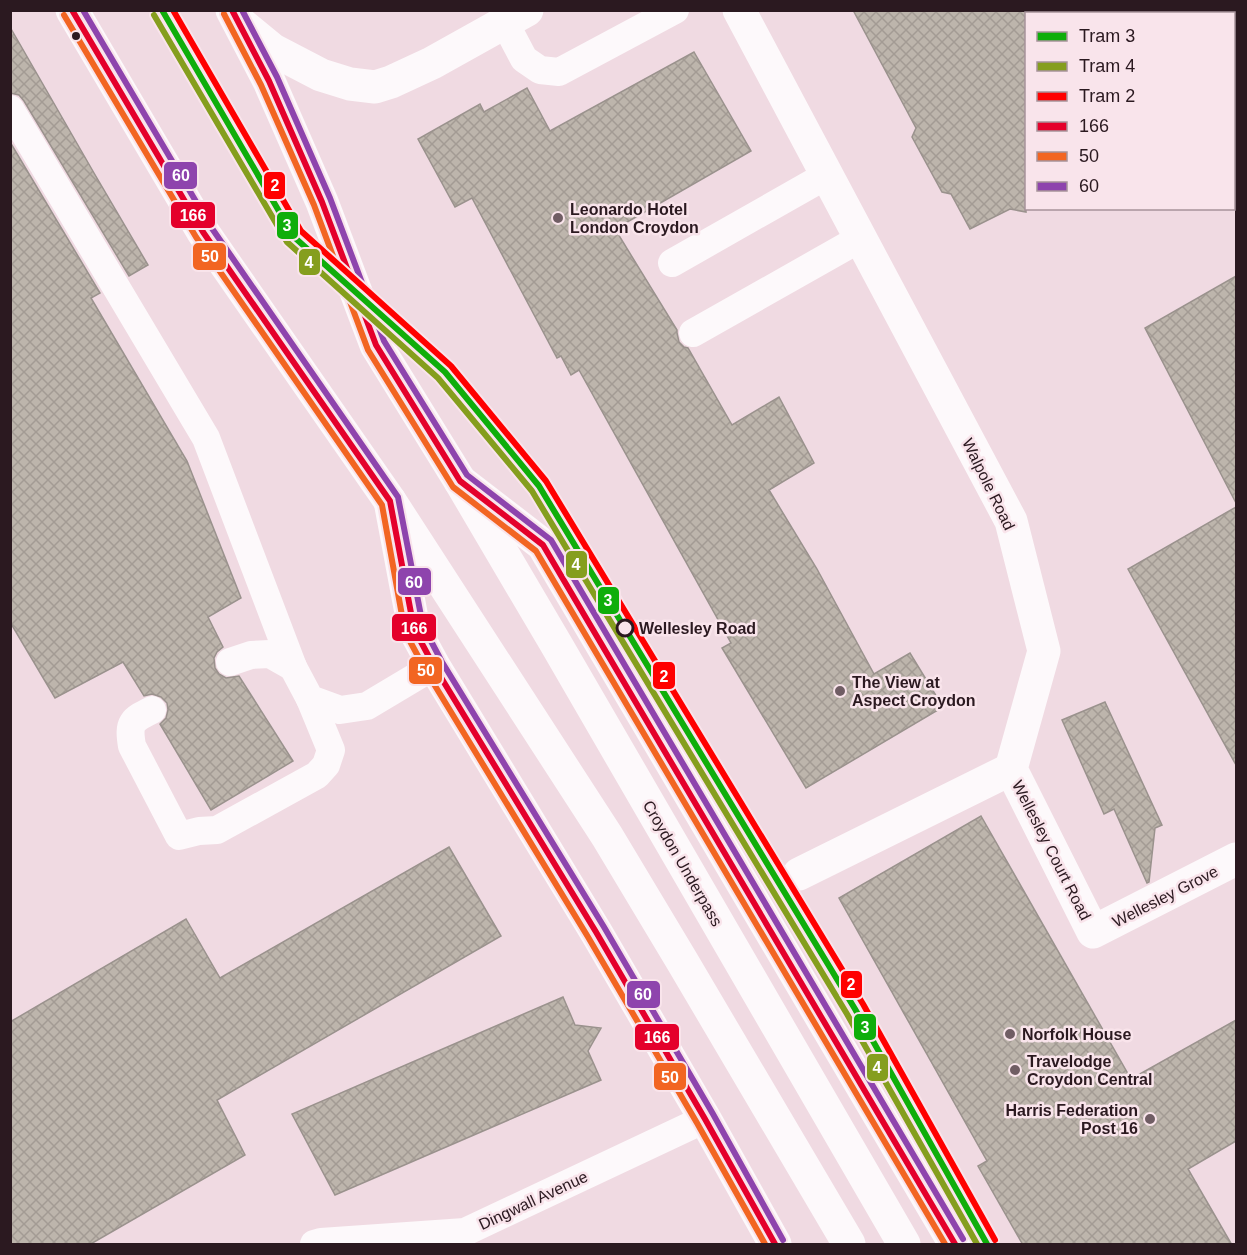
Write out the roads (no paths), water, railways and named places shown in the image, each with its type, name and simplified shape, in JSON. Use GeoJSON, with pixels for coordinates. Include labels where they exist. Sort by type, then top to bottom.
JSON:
{"type":"FeatureCollection","features":[{"type":"Feature","properties":{"kind":"street"},"geometry":{"type":"LineString","coordinates":[[72,10],[203,232],[390,501],[607,836],[849,1245]]}},
{"type":"Feature","properties":{"kind":"street","name":"Walpole Road"},"geometry":{"type":"LineString","coordinates":[[739,10],[1011,521],[1044,651],[1011,769]]}},
{"type":"Feature","properties":{"kind":"street"},"geometry":{"type":"LineString","coordinates":[[236,16],[273,50],[321,75],[350,84],[375,87],[432,63],[516,17]]}},
{"type":"Feature","properties":{"kind":"street"},"geometry":{"type":"LineString","coordinates":[[236,16],[269,81],[322,202],[376,345],[460,482],[543,545],[955,1245]]}},
{"type":"Feature","properties":{"kind":"street","name":"Croydon Underpass"},"geometry":{"type":"LineString","coordinates":[[460,482],[904,1245]]}},
{"type":"Feature","properties":{"kind":"street"},"geometry":{"type":"LineString","coordinates":[[390,501],[414,629],[434,666],[596,932],[775,1245]]}},
{"type":"Feature","properties":{"kind":"street"},"geometry":{"type":"LineString","coordinates":[[799,874],[1011,769]]}},
{"type":"Feature","properties":{"kind":"street","name":"Wellesley Court Road"},"geometry":{"type":"LineString","coordinates":[[1011,769],[1093,932]]}},
{"type":"Feature","properties":{"kind":"street","name":"Wellesley Grove"},"geometry":{"type":"LineString","coordinates":[[1093,932],[1236,859]]}},
{"type":"Feature","properties":{"kind":"lane"},"geometry":{"type":"LineString","coordinates":[[516,17],[524,59],[540,70],[559,72],[675,10]]}},
{"type":"Feature","properties":{"kind":"lane"},"geometry":{"type":"LineString","coordinates":[[10,110],[206,438],[293,667],[310,699],[331,750],[326,765],[317,775],[218,830],[199,831],[179,836],[132,746],[129,731],[136,718],[152,710]]}},
{"type":"Feature","properties":{"kind":"lane"},"geometry":{"type":"LineString","coordinates":[[672,263],[827,175]]}},
{"type":"Feature","properties":{"kind":"lane"},"geometry":{"type":"LineString","coordinates":[[693,333],[861,238]]}},
{"type":"Feature","properties":{"kind":"lane"},"geometry":{"type":"LineString","coordinates":[[230,662],[251,655],[270,654],[293,667]]}},
{"type":"Feature","properties":{"kind":"lane"},"geometry":{"type":"LineString","coordinates":[[310,699],[339,710],[367,706],[434,666]]}},
{"type":"Feature","properties":{"kind":"lane","name":"Dingwall Avenue"},"geometry":{"type":"LineString","coordinates":[[314,1245],[321,1242],[465,1232],[705,1119]]}},
{"type":"Feature","properties":{"kind":"tram line","name":"3"},"geometry":{"type":"LineString","coordinates":[[162,10],[294,237],[445,372],[539,486],[855,1009],[987,1244]]}},
{"type":"Feature","properties":{"kind":"tram line","name":"2"},"geometry":{"type":"LineString","coordinates":[[173,10],[301,231],[451,366],[546,481],[863,1004],[995,1240]]}},
{"type":"Feature","properties":{"kind":"tram line","name":"4"},"geometry":{"type":"LineString","coordinates":[[154,15],[287,242],[438,378],[532,491],[847,1014],[977,1244]]}},
{"type":"Feature","properties":{"kind":"place","name":"Leonardo Hotel London Croydon"},"geometry":{"type":"Point","coordinates":[558,218]}},
{"type":"Feature","properties":{"kind":"place","name":"Wellesley Road"},"geometry":{"type":"Point","coordinates":[625,628]}},
{"type":"Feature","properties":{"kind":"place","name":"The View at Aspect Croydon"},"geometry":{"type":"Point","coordinates":[840,691]}},
{"type":"Feature","properties":{"kind":"place","name":"Norfolk House"},"geometry":{"type":"Point","coordinates":[1010,1034]}},
{"type":"Feature","properties":{"kind":"place","name":"Travelodge Croydon Central"},"geometry":{"type":"Point","coordinates":[1015,1070]}},
{"type":"Feature","properties":{"kind":"place","name":"Harris Federation Post 16"},"geometry":{"type":"Point","coordinates":[1150,1119]}}]}
